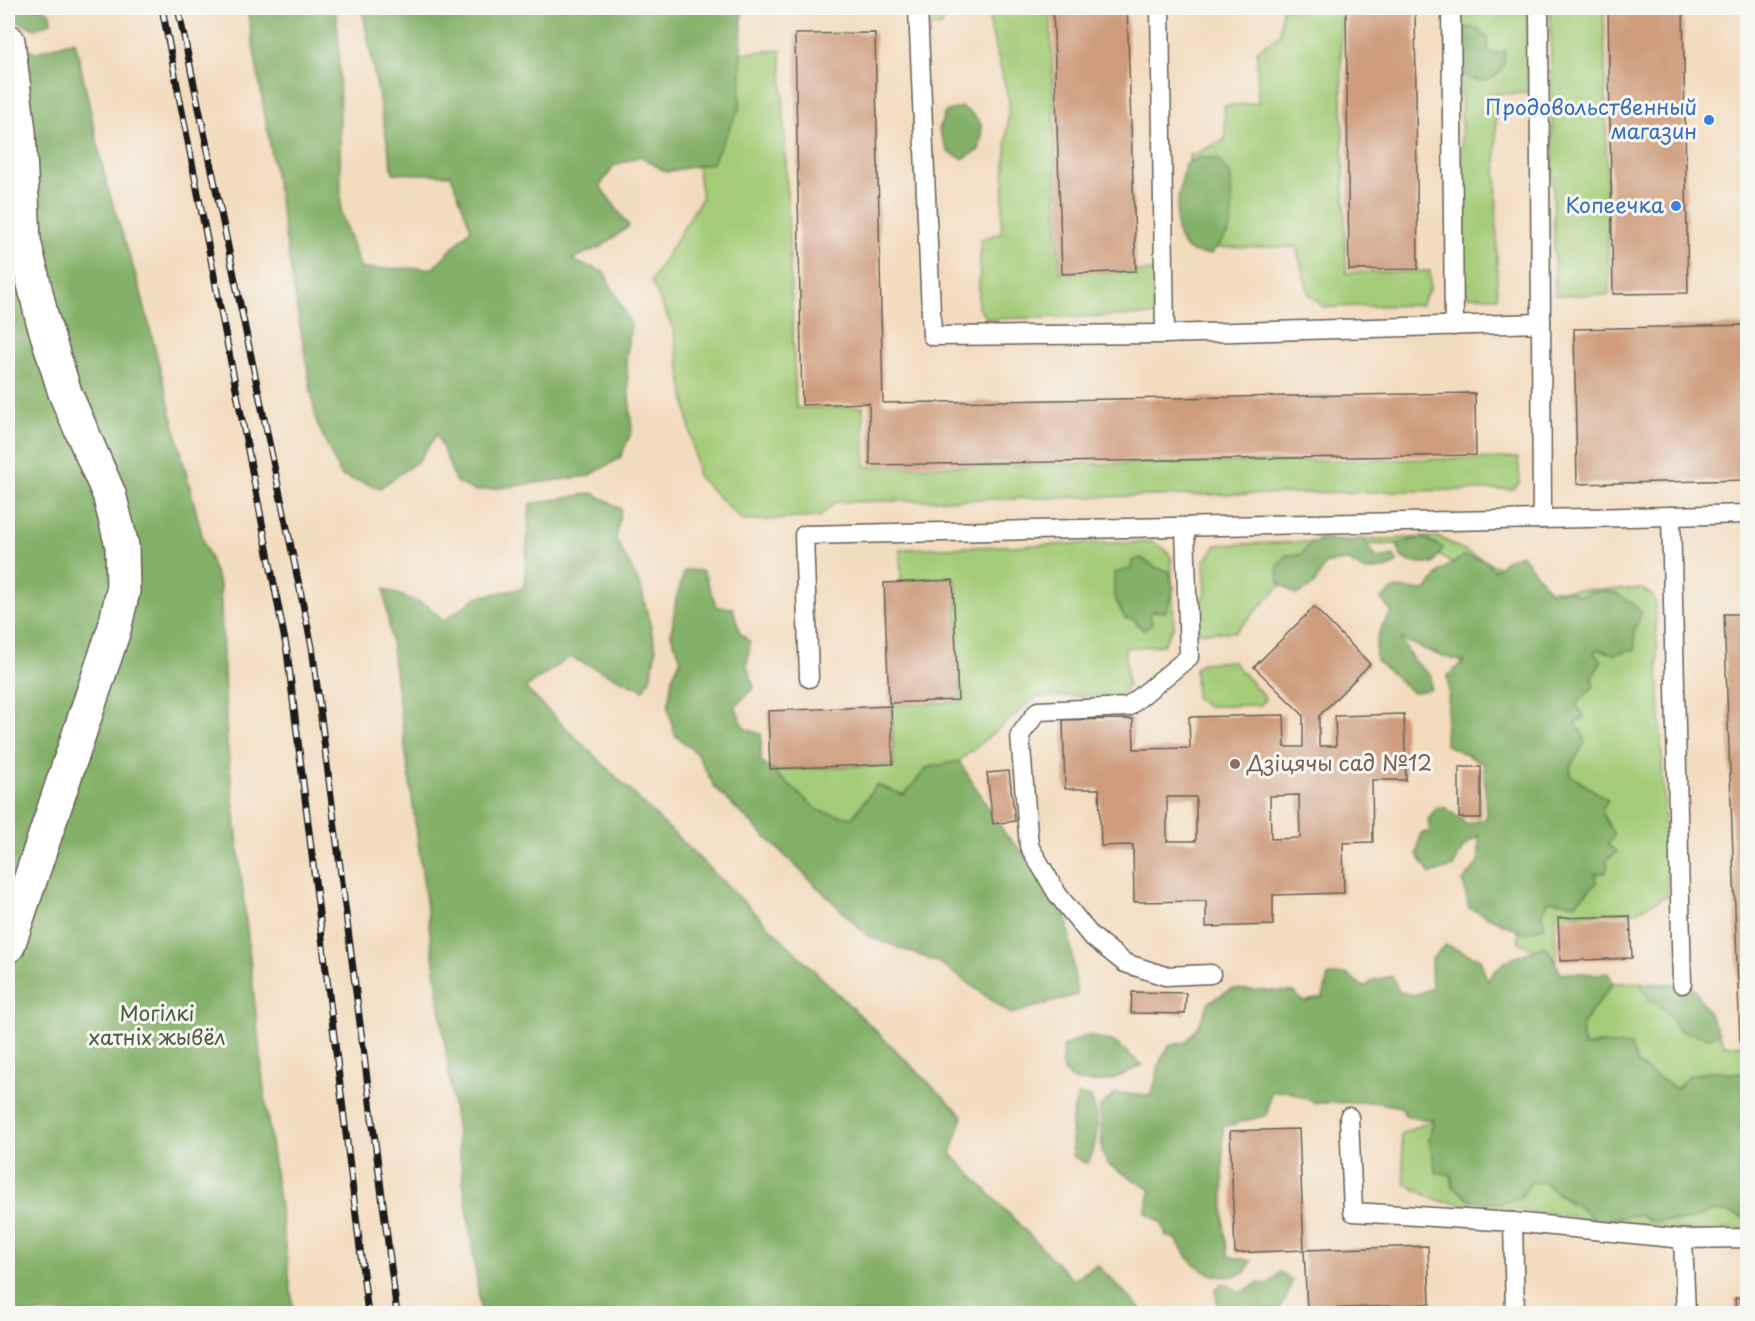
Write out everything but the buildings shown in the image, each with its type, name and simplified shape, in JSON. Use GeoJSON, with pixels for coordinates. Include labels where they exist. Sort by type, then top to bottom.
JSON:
{"type":"FeatureCollection","features":[{"type":"Feature","properties":{"kind":"street"},"geometry":{"type":"LineString","coordinates":[[8,41],[16,243],[65,393],[110,494],[122,546],[123,591],[114,630],[8,946]]}},
{"type":"Feature","properties":{"kind":"lane"},"geometry":{"type":"LineString","coordinates":[[918,8],[932,336],[1165,334],[1541,323]]}},
{"type":"Feature","properties":{"kind":"lane"},"geometry":{"type":"LineString","coordinates":[[1160,8],[1165,334]]}},
{"type":"Feature","properties":{"kind":"lane"},"geometry":{"type":"LineString","coordinates":[[1451,8],[1455,326]]}},
{"type":"Feature","properties":{"kind":"lane"},"geometry":{"type":"LineString","coordinates":[[1539,8],[1542,519]]}},
{"type":"Feature","properties":{"kind":"lane"},"geometry":{"type":"LineString","coordinates":[[809,678],[804,535],[1748,514]]}},
{"type":"Feature","properties":{"kind":"lane"},"geometry":{"type":"LineString","coordinates":[[1671,516],[1682,984]]}},
{"type":"Feature","properties":{"kind":"lane"},"geometry":{"type":"LineString","coordinates":[[1185,527],[1189,657],[1128,707],[1038,711],[1020,735],[1029,846],[1058,895],[1090,935],[1125,963],[1165,976],[1211,974]]}},
{"type":"Feature","properties":{"kind":"lane"},"geometry":{"type":"LineString","coordinates":[[1349,1117],[1353,1212],[1513,1222],[1683,1239],[1748,1238]]}},
{"type":"Feature","properties":{"kind":"lane"},"geometry":{"type":"LineString","coordinates":[[1513,1222],[1515,1314]]}},
{"type":"Feature","properties":{"kind":"lane"},"geometry":{"type":"LineString","coordinates":[[1683,1239],[1686,1314]]}},
{"type":"Feature","properties":{"kind":"green space"},"geometry":{"type":"Polygon","coordinates":[[[12,8],[43,8],[50,14],[51,22],[35,29],[16,21],[12,8]]]}},
{"type":"Feature","properties":{"kind":"green space"},"geometry":{"type":"Polygon","coordinates":[[[247,8],[335,8],[339,42],[341,213],[361,269],[433,268],[471,229],[451,175],[393,173],[362,8],[742,8],[740,107],[712,163],[666,172],[640,156],[614,166],[600,186],[629,226],[602,246],[571,260],[604,272],[631,325],[626,360],[632,431],[620,458],[589,476],[475,491],[456,482],[437,434],[418,461],[380,488],[341,476],[316,420],[247,8]]]}},
{"type":"Feature","properties":{"kind":"green space"},"geometry":{"type":"Polygon","coordinates":[[[927,8],[953,8],[941,26],[927,27],[927,8]]]}},
{"type":"Feature","properties":{"kind":"green space"},"geometry":{"type":"Polygon","coordinates":[[[989,8],[1050,8],[1060,273],[1154,271],[1154,315],[988,319],[978,308],[981,239],[1001,233],[1009,101],[991,30],[989,8]]]}},
{"type":"Feature","properties":{"kind":"green space"},"geometry":{"type":"Polygon","coordinates":[[[1282,8],[1340,8],[1346,273],[1430,271],[1430,288],[1421,305],[1324,307],[1309,295],[1296,247],[1192,248],[1189,156],[1225,140],[1224,106],[1258,103],[1257,51],[1280,34],[1282,8]]]}},
{"type":"Feature","properties":{"kind":"green space"},"geometry":{"type":"Polygon","coordinates":[[[1461,8],[1527,8],[1527,93],[1496,94],[1497,297],[1468,296],[1462,281],[1461,8]]]}},
{"type":"Feature","properties":{"kind":"green space"},"geometry":{"type":"Polygon","coordinates":[[[1550,8],[1604,8],[1609,295],[1555,295],[1550,8]]]}},
{"type":"Feature","properties":{"kind":"green space"},"geometry":{"type":"Polygon","coordinates":[[[1467,27],[1477,29],[1488,38],[1488,50],[1493,54],[1504,51],[1505,58],[1501,70],[1491,78],[1471,79],[1459,70],[1459,32],[1467,27]]]}},
{"type":"Feature","properties":{"kind":"green space","name":"Могілкі хатніх жывёл"},"geometry":{"type":"Polygon","coordinates":[[[75,41],[107,186],[140,289],[204,543],[220,586],[227,743],[264,1090],[294,1313],[8,1313],[8,45],[36,52],[75,41]]]}},
{"type":"Feature","properties":{"kind":"green space"},"geometry":{"type":"Polygon","coordinates":[[[781,50],[796,408],[863,407],[866,467],[1518,458],[1520,482],[1513,489],[836,502],[819,517],[743,521],[698,477],[673,328],[651,281],[702,198],[697,166],[742,53],[781,50]]]}},
{"type":"Feature","properties":{"kind":"green space"},"geometry":{"type":"Polygon","coordinates":[[[961,107],[978,120],[982,129],[979,150],[963,159],[948,152],[939,130],[945,112],[961,107]]]}},
{"type":"Feature","properties":{"kind":"green space"},"geometry":{"type":"Polygon","coordinates":[[[1200,157],[1218,159],[1231,176],[1232,214],[1229,232],[1211,254],[1194,253],[1184,246],[1178,235],[1176,222],[1185,164],[1200,157]]]}},
{"type":"Feature","properties":{"kind":"green space"},"geometry":{"type":"Polygon","coordinates":[[[593,493],[621,509],[616,539],[641,587],[656,649],[651,676],[644,690],[570,657],[525,688],[963,1116],[951,1154],[1073,1280],[1097,1265],[1145,1313],[481,1313],[384,589],[428,606],[443,621],[477,597],[524,588],[530,504],[593,493]]]}},
{"type":"Feature","properties":{"kind":"green space"},"geometry":{"type":"Polygon","coordinates":[[[1422,537],[1443,548],[1433,564],[1410,562],[1401,557],[1397,544],[1422,537]]]}},
{"type":"Feature","properties":{"kind":"green space"},"geometry":{"type":"Polygon","coordinates":[[[1438,537],[1543,590],[1642,589],[1652,595],[1655,601],[1668,895],[1635,912],[1555,916],[1556,960],[1519,942],[1504,600],[1423,544],[1321,545],[1235,632],[1197,632],[1196,607],[1206,593],[1204,562],[1216,545],[1438,537]]]}},
{"type":"Feature","properties":{"kind":"green space"},"geometry":{"type":"Polygon","coordinates":[[[1322,538],[1348,543],[1362,538],[1377,558],[1394,555],[1397,562],[1389,568],[1365,571],[1349,561],[1326,563],[1314,585],[1296,595],[1279,582],[1277,569],[1286,555],[1300,555],[1309,545],[1322,538]]]}},
{"type":"Feature","properties":{"kind":"green space"},"geometry":{"type":"Polygon","coordinates":[[[1152,542],[1165,549],[1171,557],[1174,626],[1163,645],[1125,648],[1128,686],[1120,695],[1037,697],[959,761],[927,768],[904,795],[876,785],[852,818],[819,812],[772,770],[894,765],[892,705],[960,702],[955,578],[901,581],[900,549],[1152,542]]]}},
{"type":"Feature","properties":{"kind":"green space"},"geometry":{"type":"Polygon","coordinates":[[[1521,554],[1551,593],[1567,590],[1580,596],[1607,591],[1627,600],[1642,612],[1634,630],[1635,649],[1614,654],[1597,649],[1594,653],[1602,661],[1592,677],[1594,686],[1576,705],[1584,717],[1575,723],[1582,732],[1585,743],[1571,766],[1570,775],[1608,800],[1601,811],[1614,835],[1608,845],[1617,852],[1606,860],[1608,865],[1605,872],[1595,874],[1596,883],[1575,904],[1549,900],[1542,914],[1545,926],[1525,934],[1469,908],[1463,881],[1479,862],[1479,835],[1463,848],[1453,867],[1430,874],[1417,854],[1421,833],[1430,832],[1428,820],[1437,807],[1446,808],[1466,824],[1486,819],[1484,764],[1445,744],[1449,693],[1447,676],[1464,662],[1441,656],[1401,639],[1413,660],[1431,676],[1431,689],[1413,693],[1376,660],[1377,640],[1384,623],[1392,613],[1381,599],[1396,588],[1426,591],[1440,571],[1464,556],[1485,560],[1494,571],[1505,561],[1521,554]]]}},
{"type":"Feature","properties":{"kind":"green space"},"geometry":{"type":"Polygon","coordinates":[[[1141,558],[1157,568],[1169,571],[1174,589],[1165,612],[1154,611],[1150,614],[1152,624],[1143,630],[1134,620],[1125,618],[1114,597],[1114,573],[1131,569],[1132,561],[1141,558]]]}},
{"type":"Feature","properties":{"kind":"green space"},"geometry":{"type":"Polygon","coordinates":[[[685,570],[703,571],[717,607],[733,608],[740,633],[750,642],[747,666],[754,687],[735,707],[745,729],[761,734],[761,761],[819,811],[852,818],[877,785],[904,795],[927,768],[959,761],[1005,834],[1064,895],[1077,995],[1011,1014],[940,963],[868,936],[715,788],[697,754],[675,735],[668,708],[672,678],[681,659],[671,635],[676,599],[685,570]]]}},
{"type":"Feature","properties":{"kind":"green space"},"geometry":{"type":"Polygon","coordinates":[[[1232,661],[1262,694],[1265,699],[1261,705],[1206,706],[1196,698],[1195,669],[1201,663],[1232,661]]]}},
{"type":"Feature","properties":{"kind":"green space"},"geometry":{"type":"Polygon","coordinates":[[[1446,945],[1480,959],[1487,980],[1504,962],[1544,946],[1550,952],[1561,974],[1608,973],[1613,983],[1582,1024],[1584,1047],[1600,1044],[1631,1046],[1638,1065],[1676,1089],[1689,1075],[1717,1071],[1743,1074],[1748,1084],[1747,1219],[1728,1212],[1711,1211],[1689,1221],[1648,1221],[1640,1214],[1599,1222],[1544,1183],[1531,1182],[1520,1198],[1502,1203],[1473,1201],[1452,1186],[1452,1175],[1436,1172],[1429,1140],[1434,1119],[1418,1119],[1405,1115],[1401,1107],[1374,1102],[1317,1103],[1287,1091],[1271,1092],[1267,1115],[1223,1127],[1224,1226],[1228,1256],[1251,1261],[1245,1272],[1223,1277],[1204,1271],[1188,1258],[1176,1239],[1166,1236],[1162,1223],[1145,1212],[1151,1190],[1109,1165],[1102,1153],[1100,1107],[1116,1093],[1150,1096],[1159,1065],[1170,1045],[1186,1042],[1200,1023],[1209,1002],[1231,989],[1293,992],[1304,1002],[1323,997],[1328,976],[1346,974],[1364,987],[1374,980],[1392,976],[1399,992],[1415,995],[1432,988],[1431,960],[1446,945]]]}},
{"type":"Feature","properties":{"kind":"green space"},"geometry":{"type":"Polygon","coordinates":[[[1639,982],[1664,986],[1672,983],[1685,991],[1695,990],[1719,1032],[1710,1038],[1678,1030],[1666,1010],[1649,999],[1639,982]]]}},
{"type":"Feature","properties":{"kind":"green space"},"geometry":{"type":"Polygon","coordinates":[[[1613,983],[1691,984],[1725,1045],[1747,1045],[1747,1084],[1743,1074],[1676,1089],[1600,1044],[1584,1047],[1582,1024],[1613,983]]]}},
{"type":"Feature","properties":{"kind":"green space"},"geometry":{"type":"Polygon","coordinates":[[[1087,1035],[1114,1042],[1142,1065],[1108,1081],[1091,1082],[1070,1079],[1061,1065],[1064,1046],[1087,1035]]]}},
{"type":"Feature","properties":{"kind":"green space"},"geometry":{"type":"Polygon","coordinates":[[[1077,1095],[1090,1097],[1096,1113],[1096,1140],[1087,1164],[1073,1156],[1071,1123],[1077,1095]]]}},
{"type":"Feature","properties":{"kind":"green space"},"geometry":{"type":"Polygon","coordinates":[[[1435,1119],[1429,1140],[1452,1175],[1452,1186],[1473,1201],[1519,1198],[1531,1182],[1544,1183],[1568,1202],[1640,1214],[1649,1221],[1689,1221],[1711,1211],[1728,1212],[1747,1219],[1747,1229],[1686,1230],[1438,1201],[1405,1184],[1401,1134],[1435,1119]]]}},
{"type":"Feature","properties":{"kind":"green space"},"geometry":{"type":"Polygon","coordinates":[[[1280,1272],[1292,1280],[1287,1297],[1279,1309],[1260,1309],[1259,1314],[1219,1310],[1215,1289],[1225,1283],[1240,1293],[1258,1283],[1268,1285],[1280,1272]]]}},
{"type":"Feature","properties":{"kind":"railway"},"geometry":{"type":"LineString","coordinates":[[162,8],[287,651],[368,1314]]}},
{"type":"Feature","properties":{"kind":"railway"},"geometry":{"type":"LineString","coordinates":[[178,8],[312,647],[397,1314]]}},
{"type":"Feature","properties":{"kind":"place","name":"Продовольственный магазин"},"geometry":{"type":"Point","coordinates":[1709,120]}},
{"type":"Feature","properties":{"kind":"place","name":"Копеечка"},"geometry":{"type":"Point","coordinates":[1676,206]}},
{"type":"Feature","properties":{"kind":"place","name":"Дзіцячы сад №12"},"geometry":{"type":"Point","coordinates":[1235,764]}}]}
